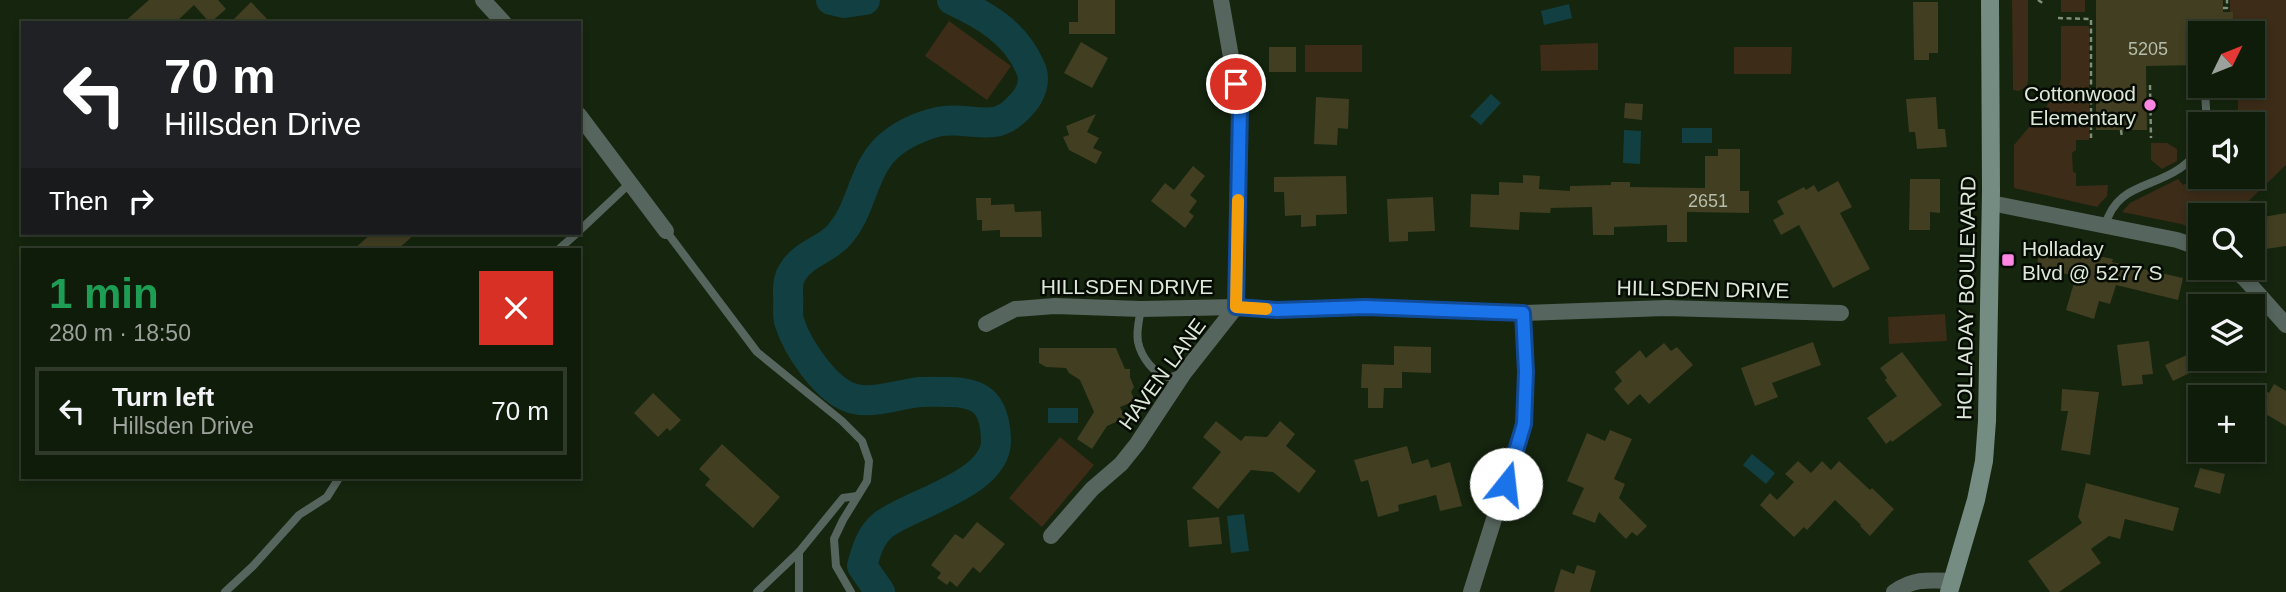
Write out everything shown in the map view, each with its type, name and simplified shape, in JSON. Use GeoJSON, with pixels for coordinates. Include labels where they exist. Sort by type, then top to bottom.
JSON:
{"type":"FeatureCollection","features":[{"type":"Feature","properties":{"kind":"main road","name":"HOLLADAY BOULEVARD"},"geometry":{"type":"LineString","coordinates":[[1951,587],[1976,500],[1986,442],[1990,375],[1990,0]]}},
{"type":"Feature","properties":{"kind":"street"},"geometry":{"type":"LineString","coordinates":[[1221,0],[1240,108],[1236,307]]}},
{"type":"Feature","properties":{"kind":"street"},"geometry":{"type":"LineString","coordinates":[[490,2],[503,21]]}},
{"type":"Feature","properties":{"kind":"street"},"geometry":{"type":"LineString","coordinates":[[581,118],[666,231]]}},
{"type":"Feature","properties":{"kind":"street"},"geometry":{"type":"LineString","coordinates":[[1991,204],[2188,244]]}},
{"type":"Feature","properties":{"kind":"street"},"geometry":{"type":"LineString","coordinates":[[2243,280],[2286,325]]}},
{"type":"Feature","properties":{"kind":"street","name":"HILLSDEN DRIVE"},"geometry":{"type":"LineString","coordinates":[[986,324],[1015,309],[1055,306],[1141,309],[1236,307],[1277,310],[1365,307],[1523,313],[1666,308],[1841,313]]}},
{"type":"Feature","properties":{"kind":"street","name":"HAVEN LANE"},"geometry":{"type":"LineString","coordinates":[[1051,536],[1092,489],[1122,464],[1184,373],[1236,307]]}},
{"type":"Feature","properties":{"kind":"street"},"geometry":{"type":"LineString","coordinates":[[1471,592],[1524,424],[1526,372],[1523,313]]}},
{"type":"Feature","properties":{"kind":"street"},"geometry":{"type":"LineString","coordinates":[[1894,592],[1910,582],[1925,580],[1951,587]]}},
{"type":"Feature","properties":{"kind":"lane"},"geometry":{"type":"LineString","coordinates":[[2105,226],[2109,211],[2122,196],[2180,169],[2188,162]]}},
{"type":"Feature","properties":{"kind":"lane"},"geometry":{"type":"LineString","coordinates":[[581,229],[630,183]]}},
{"type":"Feature","properties":{"kind":"lane"},"geometry":{"type":"LineString","coordinates":[[666,231],[757,352],[842,421],[862,441],[869,461],[867,481],[834,538],[836,566],[852,592]]}},
{"type":"Feature","properties":{"kind":"lane"},"geometry":{"type":"LineString","coordinates":[[560,248],[575,235]]}},
{"type":"Feature","properties":{"kind":"lane"},"geometry":{"type":"LineString","coordinates":[[1141,309],[1137,327],[1138,343],[1145,359],[1155,370],[1170,377],[1184,373]]}},
{"type":"Feature","properties":{"kind":"lane"},"geometry":{"type":"LineString","coordinates":[[225,592],[253,566],[299,515],[327,497],[338,479]]}},
{"type":"Feature","properties":{"kind":"lane"},"geometry":{"type":"LineString","coordinates":[[757,592],[799,552],[843,498],[857,496]]}},
{"type":"Feature","properties":{"kind":"lane"},"geometry":{"type":"LineString","coordinates":[[799,552],[799,592]]}},
{"type":"Feature","properties":{"kind":"path"},"geometry":{"type":"LineString","coordinates":[[2038,0],[2044,4]]}},
{"type":"Feature","properties":{"kind":"path"},"geometry":{"type":"LineString","coordinates":[[2222,8],[2227,8],[2227,0]]}},
{"type":"Feature","properties":{"kind":"path"},"geometry":{"type":"LineString","coordinates":[[2059,18],[2091,19],[2091,138]]}},
{"type":"Feature","properties":{"kind":"path"},"geometry":{"type":"LineString","coordinates":[[2150,85],[2151,138]]}},
{"type":"Feature","properties":{"kind":"path"},"geometry":{"type":"LineString","coordinates":[[2052,96],[2091,96]]}},
{"type":"Feature","properties":{"kind":"path"},"geometry":{"type":"LineString","coordinates":[[2121,130],[2122,138]]}},
{"type":"Feature","properties":{"kind":"shaded area"},"geometry":{"type":"Polygon","coordinates":[[[2012,0],[2028,0],[2028,82],[2026,87],[2019,91],[2013,90],[2012,0]]]}},
{"type":"Feature","properties":{"kind":"shaded area"},"geometry":{"type":"Polygon","coordinates":[[[2061,0],[2085,0],[2085,12],[2061,12],[2061,0]]]}},
{"type":"Feature","properties":{"kind":"shaded area"},"geometry":{"type":"Polygon","coordinates":[[[2230,0],[2286,0],[2286,165],[2265,185],[2265,112],[2238,112],[2238,98],[2265,98],[2265,21],[2233,21],[2233,12],[2230,12],[2230,0]]]}},
{"type":"Feature","properties":{"kind":"shaded area"},"geometry":{"type":"Polygon","coordinates":[[[949,21],[1011,66],[987,100],[925,56],[949,21]]]}},
{"type":"Feature","properties":{"kind":"shaded area"},"geometry":{"type":"Polygon","coordinates":[[[2061,26],[2089,26],[2089,94],[2056,94],[2061,79],[2061,26]]]}},
{"type":"Feature","properties":{"kind":"shaded area"},"geometry":{"type":"Polygon","coordinates":[[[1598,43],[1598,70],[1541,71],[1540,45],[1598,43]]]}},
{"type":"Feature","properties":{"kind":"shaded area"},"geometry":{"type":"Polygon","coordinates":[[[1305,45],[1362,45],[1362,72],[1305,72],[1305,45]]]}},
{"type":"Feature","properties":{"kind":"shaded area"},"geometry":{"type":"Polygon","coordinates":[[[1734,47],[1792,47],[1791,74],[1734,74],[1734,47]]]}},
{"type":"Feature","properties":{"kind":"shaded area"},"geometry":{"type":"Polygon","coordinates":[[[2053,98],[2089,98],[2089,140],[2076,140],[2076,150],[2072,153],[2073,172],[2076,173],[2076,186],[2108,185],[2107,196],[2097,207],[2014,188],[2014,145],[2053,98]]]}},
{"type":"Feature","properties":{"kind":"shaded area"},"geometry":{"type":"Polygon","coordinates":[[[2151,143],[2167,143],[2177,149],[2177,161],[2162,169],[2151,160],[2151,143]]]}},
{"type":"Feature","properties":{"kind":"shaded area"},"geometry":{"type":"Polygon","coordinates":[[[2178,179],[2183,185],[2188,182],[2188,189],[2261,189],[2246,203],[2188,203],[2188,227],[2122,212],[2130,203],[2178,179]]]}},
{"type":"Feature","properties":{"kind":"shaded area"},"geometry":{"type":"Polygon","coordinates":[[[1945,314],[1947,341],[1889,344],[1888,317],[1945,314]]]}},
{"type":"Feature","properties":{"kind":"shaded area"},"geometry":{"type":"Polygon","coordinates":[[[1060,437],[1094,465],[1042,527],[1009,498],[1060,437]]]}},
{"type":"Feature","properties":{"kind":"water"},"geometry":{"type":"Polygon","coordinates":[[[1569,4],[1572,18],[1544,25],[1541,11],[1569,4]]]}},
{"type":"Feature","properties":{"kind":"water"},"geometry":{"type":"Polygon","coordinates":[[[1491,94],[1501,103],[1481,125],[1470,116],[1491,94]]]}},
{"type":"Feature","properties":{"kind":"water"},"geometry":{"type":"Polygon","coordinates":[[[1682,128],[1712,128],[1712,143],[1682,143],[1682,128]]]}},
{"type":"Feature","properties":{"kind":"water"},"geometry":{"type":"Polygon","coordinates":[[[1624,130],[1641,131],[1640,164],[1623,163],[1624,130]]]}},
{"type":"Feature","properties":{"kind":"water"},"geometry":{"type":"Polygon","coordinates":[[[1048,408],[1078,408],[1078,423],[1048,423],[1048,408]]]}},
{"type":"Feature","properties":{"kind":"water"},"geometry":{"type":"Polygon","coordinates":[[[1752,454],[1775,473],[1766,484],[1743,465],[1752,454]]]}},
{"type":"Feature","properties":{"kind":"water"},"geometry":{"type":"Polygon","coordinates":[[[1244,514],[1249,551],[1231,553],[1227,516],[1244,514]]]}},
{"type":"Feature","properties":{"kind":"building"},"geometry":{"type":"Polygon","coordinates":[[[149,0],[218,0],[226,9],[212,21],[208,21],[194,5],[177,21],[125,21],[149,0]]]}},
{"type":"Feature","properties":{"kind":"building"},"geometry":{"type":"Polygon","coordinates":[[[1078,0],[1115,0],[1115,34],[1069,34],[1069,22],[1078,22],[1078,0]]]}},
{"type":"Feature","properties":{"kind":"building"},"geometry":{"type":"Polygon","coordinates":[[[2096,0],[2223,0],[2223,12],[2233,12],[2233,21],[2188,21],[2188,65],[2146,66],[2147,130],[2096,130],[2096,0]]]}},
{"type":"Feature","properties":{"kind":"building"},"geometry":{"type":"Polygon","coordinates":[[[251,2],[269,21],[232,21],[251,2]]]}},
{"type":"Feature","properties":{"kind":"building"},"geometry":{"type":"Polygon","coordinates":[[[1913,2],[1938,2],[1938,53],[1929,53],[1929,60],[1914,60],[1913,2]]]}},
{"type":"Feature","properties":{"kind":"building"},"geometry":{"type":"Polygon","coordinates":[[[1081,42],[1108,58],[1092,88],[1064,73],[1081,42]]]}},
{"type":"Feature","properties":{"kind":"building"},"geometry":{"type":"Polygon","coordinates":[[[1269,47],[1296,47],[1296,72],[1269,72],[1269,47]]]}},
{"type":"Feature","properties":{"kind":"building"},"geometry":{"type":"Polygon","coordinates":[[[1316,97],[1349,99],[1348,129],[1338,128],[1337,145],[1314,144],[1316,97]]]}},
{"type":"Feature","properties":{"kind":"building"},"geometry":{"type":"Polygon","coordinates":[[[1936,97],[1938,129],[1945,129],[1947,147],[1917,149],[1915,132],[1909,132],[1906,99],[1936,97]]]}},
{"type":"Feature","properties":{"kind":"building"},"geometry":{"type":"Polygon","coordinates":[[[1625,103],[1643,104],[1642,120],[1624,118],[1625,103]]]}},
{"type":"Feature","properties":{"kind":"building"},"geometry":{"type":"Polygon","coordinates":[[[1096,114],[1087,132],[1099,138],[1093,148],[1102,152],[1096,164],[1069,150],[1063,137],[1069,135],[1066,126],[1096,114]]]}},
{"type":"Feature","properties":{"kind":"building"},"geometry":{"type":"Polygon","coordinates":[[[1718,149],[1740,149],[1740,191],[1749,191],[1749,213],[1687,212],[1687,242],[1667,242],[1667,225],[1614,227],[1614,235],[1593,235],[1592,207],[1551,208],[1550,213],[1520,212],[1519,230],[1470,227],[1471,194],[1499,195],[1499,182],[1523,183],[1523,175],[1540,176],[1539,189],[1570,191],[1570,186],[1611,185],[1611,182],[1630,182],[1630,187],[1705,188],[1705,156],[1718,156],[1718,149]]]}},
{"type":"Feature","properties":{"kind":"building"},"geometry":{"type":"Polygon","coordinates":[[[1193,166],[1205,176],[1190,195],[1197,201],[1189,212],[1194,216],[1185,228],[1151,201],[1165,183],[1174,190],[1193,166]]]}},
{"type":"Feature","properties":{"kind":"building"},"geometry":{"type":"Polygon","coordinates":[[[1346,176],[1347,214],[1316,215],[1316,226],[1301,227],[1301,215],[1285,216],[1284,192],[1274,192],[1274,177],[1346,176]]]}},
{"type":"Feature","properties":{"kind":"building"},"geometry":{"type":"Polygon","coordinates":[[[1910,179],[1940,179],[1940,213],[1930,212],[1930,230],[1909,230],[1910,179]]]}},
{"type":"Feature","properties":{"kind":"building"},"geometry":{"type":"Polygon","coordinates":[[[1838,181],[1852,207],[1840,213],[1870,269],[1833,288],[1799,225],[1781,235],[1773,220],[1784,214],[1777,201],[1804,187],[1806,190],[1814,185],[1818,192],[1838,181]]]}},
{"type":"Feature","properties":{"kind":"building"},"geometry":{"type":"Polygon","coordinates":[[[1433,197],[1435,231],[1408,232],[1408,241],[1389,242],[1387,199],[1433,197]]]}},
{"type":"Feature","properties":{"kind":"building"},"geometry":{"type":"Polygon","coordinates":[[[976,198],[991,198],[991,205],[1014,204],[1015,212],[1041,211],[1042,237],[1000,237],[1000,230],[982,231],[982,220],[977,220],[976,198]]]}},
{"type":"Feature","properties":{"kind":"building"},"geometry":{"type":"Polygon","coordinates":[[[2286,213],[2286,246],[2265,249],[2265,217],[2286,213]]]}},
{"type":"Feature","properties":{"kind":"building"},"geometry":{"type":"Polygon","coordinates":[[[370,235],[414,235],[399,248],[355,248],[370,235]]]}},
{"type":"Feature","properties":{"kind":"building"},"geometry":{"type":"Polygon","coordinates":[[[2041,245],[2113,259],[2112,262],[2183,278],[2178,300],[2116,285],[2110,304],[2099,301],[2094,319],[2066,310],[2076,276],[2036,268],[2041,245]]]}},
{"type":"Feature","properties":{"kind":"building"},"geometry":{"type":"Polygon","coordinates":[[[2149,341],[2153,374],[2142,375],[2143,384],[2122,386],[2117,345],[2149,341]]]}},
{"type":"Feature","properties":{"kind":"building"},"geometry":{"type":"Polygon","coordinates":[[[1813,342],[1821,365],[1772,383],[1778,397],[1755,406],[1741,368],[1813,342]]]}},
{"type":"Feature","properties":{"kind":"building"},"geometry":{"type":"Polygon","coordinates":[[[1664,343],[1671,351],[1677,347],[1693,365],[1649,404],[1640,394],[1628,405],[1614,389],[1622,381],[1615,372],[1640,350],[1646,358],[1664,343]]]}},
{"type":"Feature","properties":{"kind":"building"},"geometry":{"type":"Polygon","coordinates":[[[1394,346],[1431,347],[1431,373],[1402,372],[1402,388],[1384,388],[1383,408],[1368,408],[1368,388],[1361,388],[1362,364],[1394,365],[1394,346]]]}},
{"type":"Feature","properties":{"kind":"building"},"geometry":{"type":"Polygon","coordinates":[[[1039,348],[1116,348],[1125,369],[1130,369],[1134,387],[1131,392],[1135,401],[1120,407],[1125,418],[1107,426],[1092,449],[1077,439],[1094,412],[1080,380],[1066,368],[1046,367],[1039,363],[1039,348]]]}},
{"type":"Feature","properties":{"kind":"building"},"geometry":{"type":"Polygon","coordinates":[[[1902,352],[1942,405],[1886,444],[1867,418],[1897,396],[1880,368],[1902,352]]]}},
{"type":"Feature","properties":{"kind":"building"},"geometry":{"type":"Polygon","coordinates":[[[2188,354],[2188,371],[2194,371],[2173,381],[2165,365],[2188,354]]]}},
{"type":"Feature","properties":{"kind":"building"},"geometry":{"type":"Polygon","coordinates":[[[2274,384],[2286,391],[2286,426],[2265,414],[2265,390],[2269,393],[2274,384]]]}},
{"type":"Feature","properties":{"kind":"building"},"geometry":{"type":"Polygon","coordinates":[[[2062,389],[2099,392],[2090,455],[2061,450],[2068,411],[2061,411],[2062,389]]]}},
{"type":"Feature","properties":{"kind":"building"},"geometry":{"type":"Polygon","coordinates":[[[653,393],[681,420],[670,431],[667,428],[658,437],[634,413],[653,393]]]}},
{"type":"Feature","properties":{"kind":"building"},"geometry":{"type":"Polygon","coordinates":[[[1216,421],[1241,441],[1245,436],[1267,437],[1280,421],[1295,434],[1286,446],[1316,471],[1299,493],[1273,472],[1251,470],[1218,509],[1192,488],[1221,452],[1203,437],[1216,421]]]}},
{"type":"Feature","properties":{"kind":"building"},"geometry":{"type":"Polygon","coordinates":[[[1610,430],[1632,439],[1614,479],[1625,484],[1619,498],[1647,526],[1637,536],[1632,532],[1626,539],[1599,512],[1595,523],[1572,514],[1584,488],[1567,481],[1587,433],[1605,441],[1610,430]]]}},
{"type":"Feature","properties":{"kind":"building"},"geometry":{"type":"Polygon","coordinates":[[[722,444],[780,497],[753,528],[705,485],[710,479],[699,469],[722,444]]]}},
{"type":"Feature","properties":{"kind":"building"},"geometry":{"type":"Polygon","coordinates":[[[1407,446],[1412,464],[1428,459],[1431,468],[1450,462],[1462,506],[1440,511],[1436,495],[1398,505],[1399,511],[1378,517],[1368,480],[1361,482],[1354,460],[1407,446]]]}},
{"type":"Feature","properties":{"kind":"building"},"geometry":{"type":"Polygon","coordinates":[[[1798,461],[1811,473],[1822,461],[1831,470],[1839,461],[1894,509],[1870,536],[1835,500],[1807,530],[1804,527],[1794,537],[1760,505],[1770,493],[1777,500],[1794,482],[1785,474],[1798,461]]]}},
{"type":"Feature","properties":{"kind":"building"},"geometry":{"type":"Polygon","coordinates":[[[2200,468],[2225,474],[2220,494],[2194,487],[2200,468]]]}},
{"type":"Feature","properties":{"kind":"building"},"geometry":{"type":"Polygon","coordinates":[[[2086,483],[2179,508],[2173,531],[2125,519],[2120,539],[2109,536],[2091,549],[2101,563],[2059,592],[2050,592],[2028,561],[2082,523],[2078,517],[2086,483]]]}},
{"type":"Feature","properties":{"kind":"building"},"geometry":{"type":"Polygon","coordinates":[[[1219,517],[1222,544],[1189,547],[1187,520],[1219,517]]]}},
{"type":"Feature","properties":{"kind":"building"},"geometry":{"type":"Polygon","coordinates":[[[977,522],[1005,544],[980,573],[973,567],[957,587],[950,581],[947,585],[937,578],[941,573],[931,565],[955,534],[963,539],[977,522]]]}},
{"type":"Feature","properties":{"kind":"building"},"geometry":{"type":"Polygon","coordinates":[[[1577,565],[1596,571],[1590,592],[1554,592],[1561,569],[1574,574],[1577,565]]]}},
{"type":"Feature","properties":{"kind":"waterway"},"geometry":{"type":"LineString","coordinates":[[831,0],[844,3],[865,0]]}},
{"type":"Feature","properties":{"kind":"waterway"},"geometry":{"type":"LineString","coordinates":[[880,592],[862,566],[875,534],[896,517],[951,491],[983,469],[993,455],[996,440],[993,417],[984,402],[957,392],[921,392],[869,400],[844,395],[814,368],[793,332],[788,318],[788,285],[799,264],[839,235],[854,211],[876,162],[895,141],[918,128],[937,122],[953,120],[989,123],[1006,118],[1028,96],[1032,86],[1032,74],[1016,44],[987,19],[952,0]]}},
{"type":"Feature","properties":{"kind":"slow traffic"},"geometry":{"type":"LineString","coordinates":[[1238,200],[1236,307],[1266,309]]}},
{"type":"Feature","properties":{"kind":"place","name":"Cottonwood Elementary"},"geometry":{"type":"Point","coordinates":[2150,105]}},
{"type":"Feature","properties":{"kind":"place","name":"Holladay Blvd @ 5277 S"},"geometry":{"type":"Point","coordinates":[2008,260]}},
{"type":"Feature","properties":{"kind":"route"},"geometry":{"type":"LineString","coordinates":[[1236,84],[1240,108],[1236,307],[1277,310],[1365,307],[1523,313],[1526,372],[1524,424],[1506,484]]}}]}
